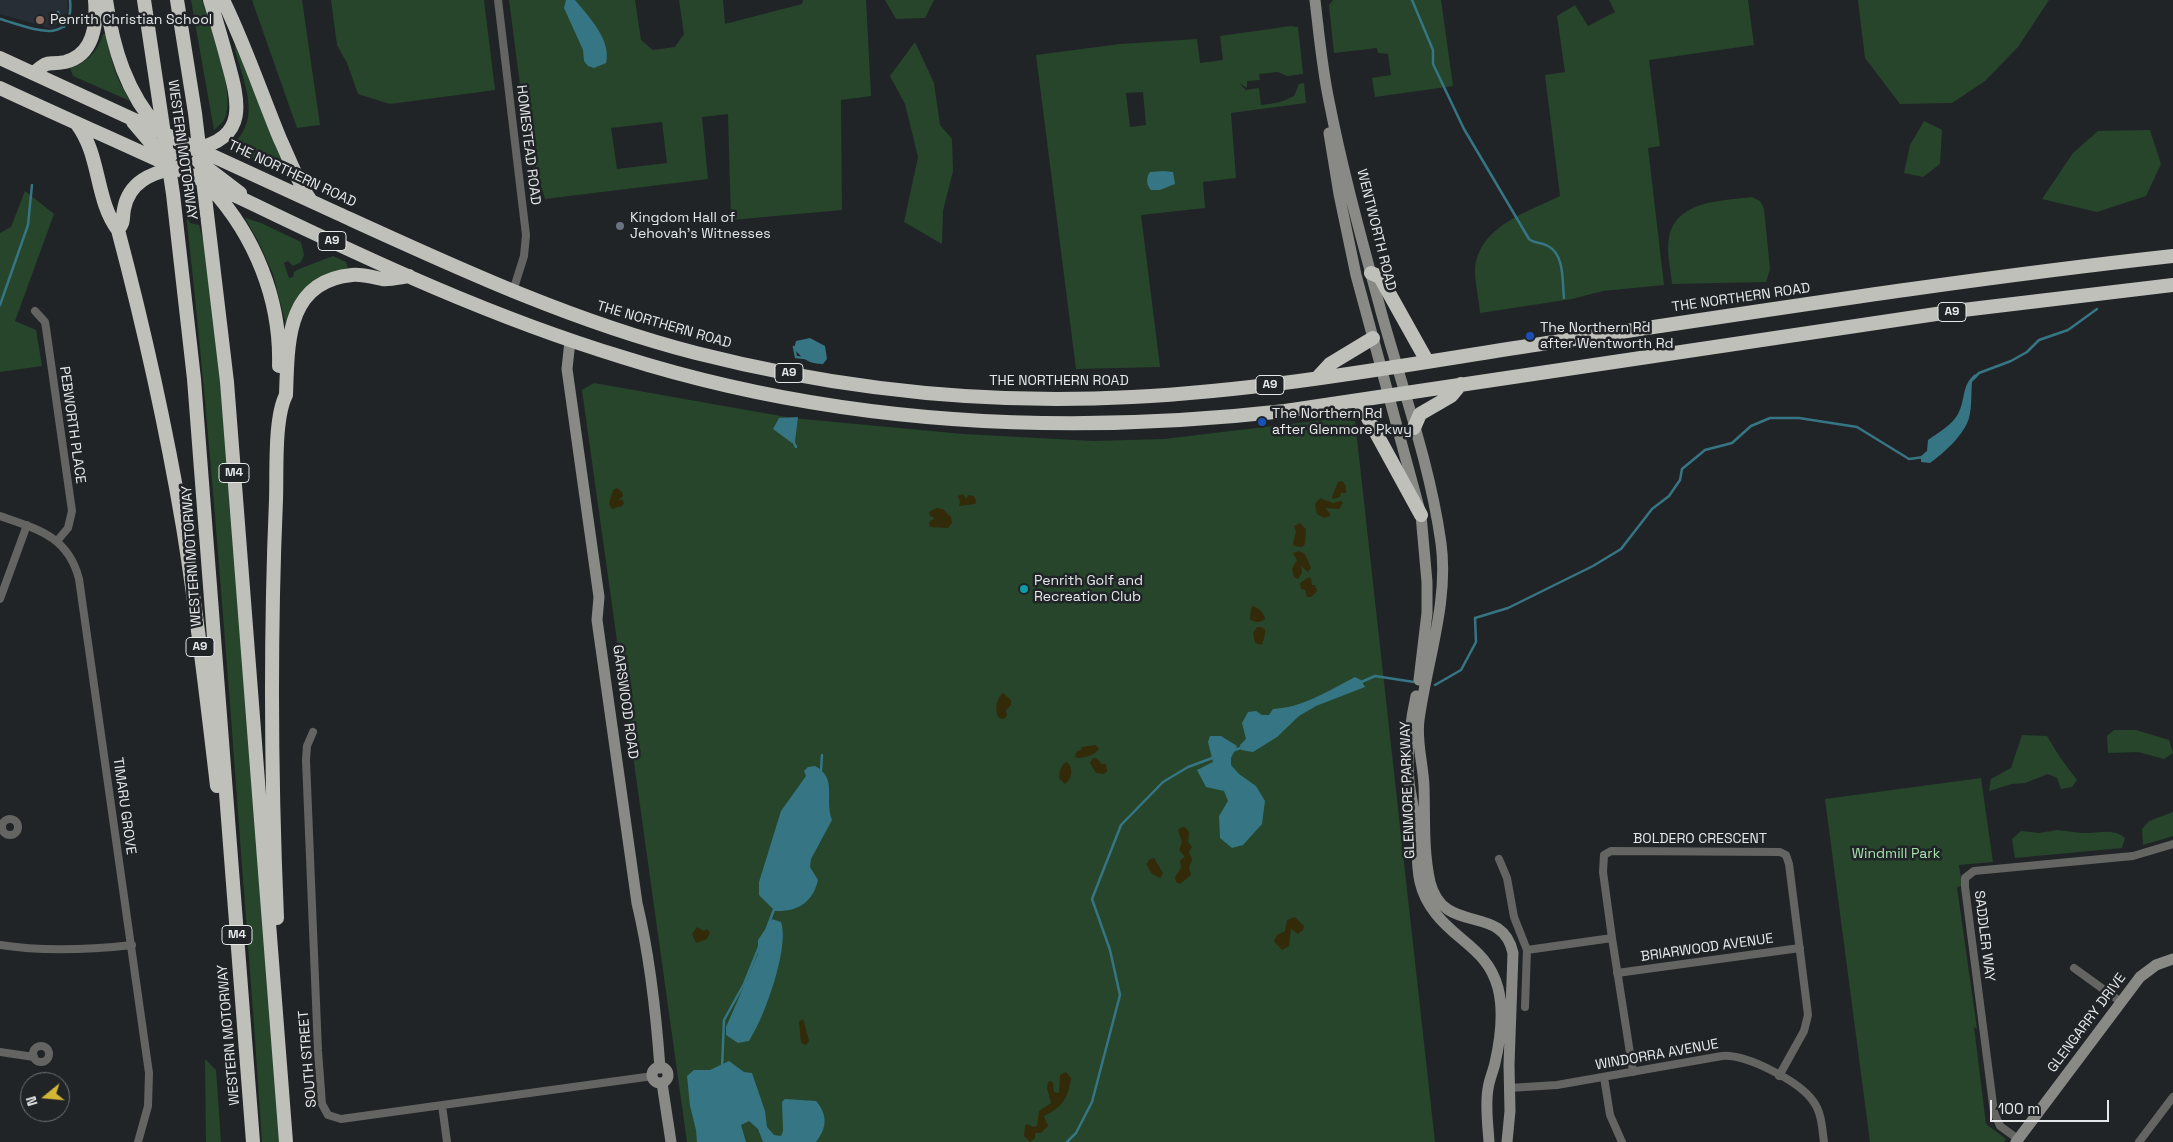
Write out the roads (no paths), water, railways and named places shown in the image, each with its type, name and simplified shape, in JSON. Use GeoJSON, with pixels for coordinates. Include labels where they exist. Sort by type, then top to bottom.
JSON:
{"type":"FeatureCollection","features":[{"type":"Feature","properties":{"kind":"highway"},"geometry":{"type":"LineString","coordinates":[[34,73],[47,62],[70,60],[87,46],[95,28],[94,0]]}},
{"type":"Feature","properties":{"kind":"highway"},"geometry":{"type":"LineString","coordinates":[[106,0],[112,36],[120,65],[132,92],[145,112],[163,133]]}},
{"type":"Feature","properties":{"kind":"highway","name":"WESTERN MOTORWAY"},"geometry":{"type":"LineString","coordinates":[[144,0],[173,194],[188,325],[199,444],[253,1142]]}},
{"type":"Feature","properties":{"kind":"highway","name":"WESTERN MOTORWAY"},"geometry":{"type":"LineString","coordinates":[[178,0],[195,113],[227,382],[286,1142]]}},
{"type":"Feature","properties":{"kind":"highway"},"geometry":{"type":"LineString","coordinates":[[129,118],[151,150],[167,153],[190,150],[216,143],[232,128],[238,104],[210,0]]}},
{"type":"Feature","properties":{"kind":"highway"},"geometry":{"type":"LineString","coordinates":[[222,0],[236,27],[296,177],[312,202]]}},
{"type":"Feature","properties":{"kind":"highway","name":"THE NORTHERN ROAD"},"geometry":{"type":"LineString","coordinates":[[0,58],[163,133],[190,150],[221,179],[252,204],[473,304],[570,340],[643,363],[743,389],[847,407],[953,420],[1085,425],[1165,422],[1285,411],[2000,305],[2173,285]]}},
{"type":"Feature","properties":{"kind":"highway","name":"THE NORTHERN ROAD"},"geometry":{"type":"LineString","coordinates":[[0,88],[117,142],[151,150],[207,184],[221,179],[254,175],[513,291],[576,317],[693,352],[810,378],[911,391],[1018,399],[1129,398],[1245,388],[1961,282],[2173,256]]}},
{"type":"Feature","properties":{"kind":"highway","name":"A9"},"geometry":{"type":"LineString","coordinates":[[76,124],[86,136],[91,148],[109,218],[118,230],[154,377],[177,493],[193,596],[220,813],[229,831]]}},
{"type":"Feature","properties":{"kind":"highway"},"geometry":{"type":"LineString","coordinates":[[190,150],[202,164],[221,179]]}},
{"type":"Feature","properties":{"kind":"highway"},"geometry":{"type":"LineString","coordinates":[[167,153],[180,167]]}},
{"type":"Feature","properties":{"kind":"highway"},"geometry":{"type":"LineString","coordinates":[[118,230],[124,221],[124,209],[131,190],[141,180],[154,173],[202,164]]}},
{"type":"Feature","properties":{"kind":"highway","name":"M4"},"geometry":{"type":"LineString","coordinates":[[221,179],[263,271],[272,300],[278,345],[278,395],[282,404]]}},
{"type":"Feature","properties":{"kind":"highway"},"geometry":{"type":"LineString","coordinates":[[1371,273],[1380,278],[1427,361]]}},
{"type":"Feature","properties":{"kind":"highway","name":"M4"},"geometry":{"type":"LineString","coordinates":[[271,948],[278,926],[273,812],[271,630],[278,451],[282,404],[286,395],[289,343],[293,319],[311,293],[337,278],[352,275],[382,279],[409,276]]}},
{"type":"Feature","properties":{"kind":"highway"},"geometry":{"type":"LineString","coordinates":[[1318,377],[1330,364],[1374,338]]}},
{"type":"Feature","properties":{"kind":"highway"},"geometry":{"type":"LineString","coordinates":[[1414,428],[1420,414],[1451,396],[1460,384]]}},
{"type":"Feature","properties":{"kind":"highway"},"geometry":{"type":"LineString","coordinates":[[1358,400],[1421,516]]}},
{"type":"Feature","properties":{"kind":"street","name":"HOMESTEAD ROAD"},"geometry":{"type":"LineString","coordinates":[[498,0],[526,235],[524,256],[513,291]]}},
{"type":"Feature","properties":{"kind":"street","name":"WENTWORTH ROAD"},"geometry":{"type":"LineString","coordinates":[[1315,0],[1329,100],[1371,273],[1397,366]]}},
{"type":"Feature","properties":{"kind":"street","name":"WENTWORTH ROAD"},"geometry":{"type":"LineString","coordinates":[[1329,100],[1327,118],[1339,194],[1356,275],[1382,368]]}},
{"type":"Feature","properties":{"kind":"street","name":"PEBWORTH PLACE"},"geometry":{"type":"LineString","coordinates":[[36,311],[45,322],[72,511],[68,528],[57,541]]}},
{"type":"Feature","properties":{"kind":"street","name":"GARSWOOD ROAD"},"geometry":{"type":"LineString","coordinates":[[570,340],[567,369],[599,598],[597,620],[637,903],[643,922],[656,1013],[658,1076],[671,1142]]}},
{"type":"Feature","properties":{"kind":"street","name":"GLENMORE PARKWAY"},"geometry":{"type":"LineString","coordinates":[[1397,366],[1433,494],[1442,552],[1440,612],[1420,696],[1410,726],[1408,756],[1419,881],[1427,901],[1435,913],[1479,953],[1492,971],[1500,995],[1509,1088],[1510,1111],[1507,1142]]}},
{"type":"Feature","properties":{"kind":"street","name":"GLENMORE PARKWAY"},"geometry":{"type":"LineString","coordinates":[[1382,368],[1421,516],[1427,582],[1425,670]]}},
{"type":"Feature","properties":{"kind":"street","name":"TIMARU GROVE"},"geometry":{"type":"LineString","coordinates":[[0,516],[44,532],[57,541],[72,560],[79,579],[150,1083],[146,1116],[138,1142]]}},
{"type":"Feature","properties":{"kind":"street"},"geometry":{"type":"LineString","coordinates":[[0,599],[27,526]]}},
{"type":"Feature","properties":{"kind":"street","name":"GLENMORE PARKWAY"},"geometry":{"type":"LineString","coordinates":[[1420,696],[1418,735],[1424,786],[1424,850],[1431,885],[1437,899],[1446,910],[1456,915],[1491,924],[1499,929],[1509,940],[1514,958],[1504,1035],[1495,1060],[1487,1093],[1489,1142]]}},
{"type":"Feature","properties":{"kind":"street","name":"SOUTH STREET"},"geometry":{"type":"LineString","coordinates":[[313,732],[306,760],[318,1051],[323,1110],[331,1117],[341,1119],[658,1076]]}},
{"type":"Feature","properties":{"kind":"street","name":"SADDLER WAY"},"geometry":{"type":"LineString","coordinates":[[2017,1141],[2000,1126],[1994,1112],[1964,887],[1965,878],[1974,871],[2133,856],[2173,844]]}},
{"type":"Feature","properties":{"kind":"street","name":"BOLDERO CRESCENT"},"geometry":{"type":"LineString","coordinates":[[1634,1072],[1612,938],[1602,865],[1604,855],[1607,852],[1780,852],[1786,855],[1790,864],[1808,1004],[1807,1023],[1779,1076]]}},
{"type":"Feature","properties":{"kind":"street"},"geometry":{"type":"LineString","coordinates":[[1499,859],[1507,878],[1513,914],[1527,950],[1525,1007]]}},
{"type":"Feature","properties":{"kind":"street"},"geometry":{"type":"LineString","coordinates":[[1527,950],[1612,938]]}},
{"type":"Feature","properties":{"kind":"street"},"geometry":{"type":"LineString","coordinates":[[0,945],[54,950],[99,949],[132,945]]}},
{"type":"Feature","properties":{"kind":"street","name":"BRIARWOOD AVENUE"},"geometry":{"type":"LineString","coordinates":[[1617,974],[1800,948]]}},
{"type":"Feature","properties":{"kind":"street","name":"GLENGARRY DRIVE"},"geometry":{"type":"LineString","coordinates":[[2017,1141],[2147,970],[2173,959]]}},
{"type":"Feature","properties":{"kind":"street"},"geometry":{"type":"LineString","coordinates":[[2074,968],[2121,1002]]}},
{"type":"Feature","properties":{"kind":"street"},"geometry":{"type":"LineString","coordinates":[[0,1052],[34,1057]]}},
{"type":"Feature","properties":{"kind":"street","name":"WINDORRA AVENUE"},"geometry":{"type":"LineString","coordinates":[[1509,1088],[1557,1085],[1731,1056],[1746,1059],[1799,1088],[1814,1102],[1821,1120],[1824,1142]]}},
{"type":"Feature","properties":{"kind":"street"},"geometry":{"type":"LineString","coordinates":[[1604,1077],[1610,1115],[1622,1142]]}},
{"type":"Feature","properties":{"kind":"street"},"geometry":{"type":"LineString","coordinates":[[2139,1142],[2173,1097]]}},
{"type":"Feature","properties":{"kind":"street"},"geometry":{"type":"LineString","coordinates":[[442,1105],[448,1142]]}},
{"type":"Feature","properties":{"kind":"water"},"geometry":{"type":"Polygon","coordinates":[[[566,0],[575,0],[598,29],[606,46],[606,63],[594,68],[588,66],[584,61],[583,50],[564,8],[566,0]]]}},
{"type":"Feature","properties":{"kind":"water"},"geometry":{"type":"Polygon","coordinates":[[[1150,172],[1173,172],[1175,184],[1160,190],[1151,190],[1147,181],[1150,172]]]}},
{"type":"Feature","properties":{"kind":"water"},"geometry":{"type":"Polygon","coordinates":[[[810,338],[825,346],[827,359],[823,364],[807,360],[794,349],[796,341],[810,338]]]}},
{"type":"Feature","properties":{"kind":"water"},"geometry":{"type":"Polygon","coordinates":[[[1975,374],[1977,377],[1972,382],[1970,414],[1963,431],[1947,449],[1930,463],[1921,462],[1921,456],[1927,451],[1928,440],[1949,425],[1958,414],[1968,383],[1975,374]]]}},
{"type":"Feature","properties":{"kind":"water"},"geometry":{"type":"Polygon","coordinates":[[[798,417],[795,442],[792,443],[773,429],[779,418],[798,417]]]}},
{"type":"Feature","properties":{"kind":"water"},"geometry":{"type":"Polygon","coordinates":[[[1355,677],[1361,680],[1365,687],[1316,706],[1299,716],[1277,737],[1253,752],[1241,750],[1240,745],[1246,739],[1242,723],[1248,712],[1256,711],[1262,715],[1269,715],[1273,709],[1305,702],[1355,677]]]}},
{"type":"Feature","properties":{"kind":"water"},"geometry":{"type":"Polygon","coordinates":[[[1210,736],[1221,736],[1237,746],[1231,758],[1231,765],[1239,774],[1256,786],[1265,801],[1262,824],[1243,845],[1232,848],[1220,838],[1219,816],[1228,801],[1224,791],[1206,787],[1197,770],[1213,762],[1208,742],[1210,736]]]}},
{"type":"Feature","properties":{"kind":"water"},"geometry":{"type":"Polygon","coordinates":[[[815,766],[822,771],[828,783],[832,820],[811,859],[810,867],[818,880],[816,888],[803,904],[791,910],[775,911],[759,895],[759,882],[781,811],[806,776],[804,771],[808,767],[815,766]]]}},
{"type":"Feature","properties":{"kind":"water"},"geometry":{"type":"Polygon","coordinates":[[[772,919],[781,922],[783,933],[779,965],[762,1017],[755,1031],[749,1041],[738,1043],[726,1035],[726,1027],[758,954],[758,940],[772,919]]]}},
{"type":"Feature","properties":{"kind":"water"},"geometry":{"type":"Polygon","coordinates":[[[729,1061],[744,1072],[752,1073],[765,1111],[767,1127],[774,1135],[781,1136],[783,1131],[782,1102],[785,1099],[816,1101],[823,1111],[825,1122],[820,1137],[816,1142],[763,1142],[758,1129],[749,1121],[741,1125],[746,1142],[697,1142],[690,1106],[687,1076],[694,1070],[710,1070],[729,1061]]]}},
{"type":"Feature","properties":{"kind":"waterway"},"geometry":{"type":"LineString","coordinates":[[0,19],[36,29],[57,30],[65,25],[70,15],[70,0]]}},
{"type":"Feature","properties":{"kind":"waterway"},"geometry":{"type":"LineString","coordinates":[[1412,0],[1433,50],[1433,64],[1464,129],[1529,239],[1548,246],[1557,256],[1562,269],[1564,298]]}},
{"type":"Feature","properties":{"kind":"waterway"},"geometry":{"type":"LineString","coordinates":[[58,12],[64,27]]}},
{"type":"Feature","properties":{"kind":"waterway"},"geometry":{"type":"LineString","coordinates":[[0,305],[28,225],[32,185]]}},
{"type":"Feature","properties":{"kind":"waterway"},"geometry":{"type":"LineString","coordinates":[[1975,377],[1979,373],[2011,361],[2027,352],[2039,340],[2068,330],[2097,309]]}},
{"type":"Feature","properties":{"kind":"waterway"},"geometry":{"type":"LineString","coordinates":[[794,347],[796,357],[805,358]]}},
{"type":"Feature","properties":{"kind":"waterway"},"geometry":{"type":"LineString","coordinates":[[1435,685],[1461,670],[1476,642],[1475,618],[1508,608],[1593,566],[1621,549],[1652,509],[1669,496],[1680,480],[1682,469],[1705,450],[1732,443],[1751,426],[1770,418],[1799,418],[1857,427],[1909,459],[1924,457]]}},
{"type":"Feature","properties":{"kind":"waterway"},"geometry":{"type":"LineString","coordinates":[[793,441],[796,447]]}},
{"type":"Feature","properties":{"kind":"waterway"},"geometry":{"type":"LineString","coordinates":[[1359,683],[1375,676],[1414,682]]}},
{"type":"Feature","properties":{"kind":"waterway"},"geometry":{"type":"LineString","coordinates":[[1232,751],[1243,747]]}},
{"type":"Feature","properties":{"kind":"waterway"},"geometry":{"type":"LineString","coordinates":[[821,770],[822,755]]}},
{"type":"Feature","properties":{"kind":"waterway"},"geometry":{"type":"LineString","coordinates":[[1067,1142],[1076,1133],[1092,1102],[1120,995],[1110,950],[1092,899],[1121,825],[1163,782],[1188,767],[1215,757]]}},
{"type":"Feature","properties":{"kind":"waterway"},"geometry":{"type":"LineString","coordinates":[[767,928],[775,907]]}},
{"type":"Feature","properties":{"kind":"waterway"},"geometry":{"type":"LineString","coordinates":[[722,1068],[724,1020],[744,984],[759,947]]}},
{"type":"Feature","properties":{"kind":"place","name":"Penrith Christian School"},"geometry":{"type":"Point","coordinates":[40,20]}},
{"type":"Feature","properties":{"kind":"place","name":"Kingdom Hall of Jehovah's Witnesses"},"geometry":{"type":"Point","coordinates":[620,226]}},
{"type":"Feature","properties":{"kind":"place","name":"The Northern Rd after Wentworth Rd"},"geometry":{"type":"Point","coordinates":[1530,336]}},
{"type":"Feature","properties":{"kind":"place","name":"The Northern Rd after Glenmore Pkwy"},"geometry":{"type":"Point","coordinates":[1262,422]}},
{"type":"Feature","properties":{"kind":"place","name":"Penrith Golf and Recreation Club"},"geometry":{"type":"Point","coordinates":[1024,589]}},
{"type":"Feature","properties":{"kind":"park label","name":"Windmill Park"},"geometry":{"type":"Point","coordinates":[1896,854]}}]}
